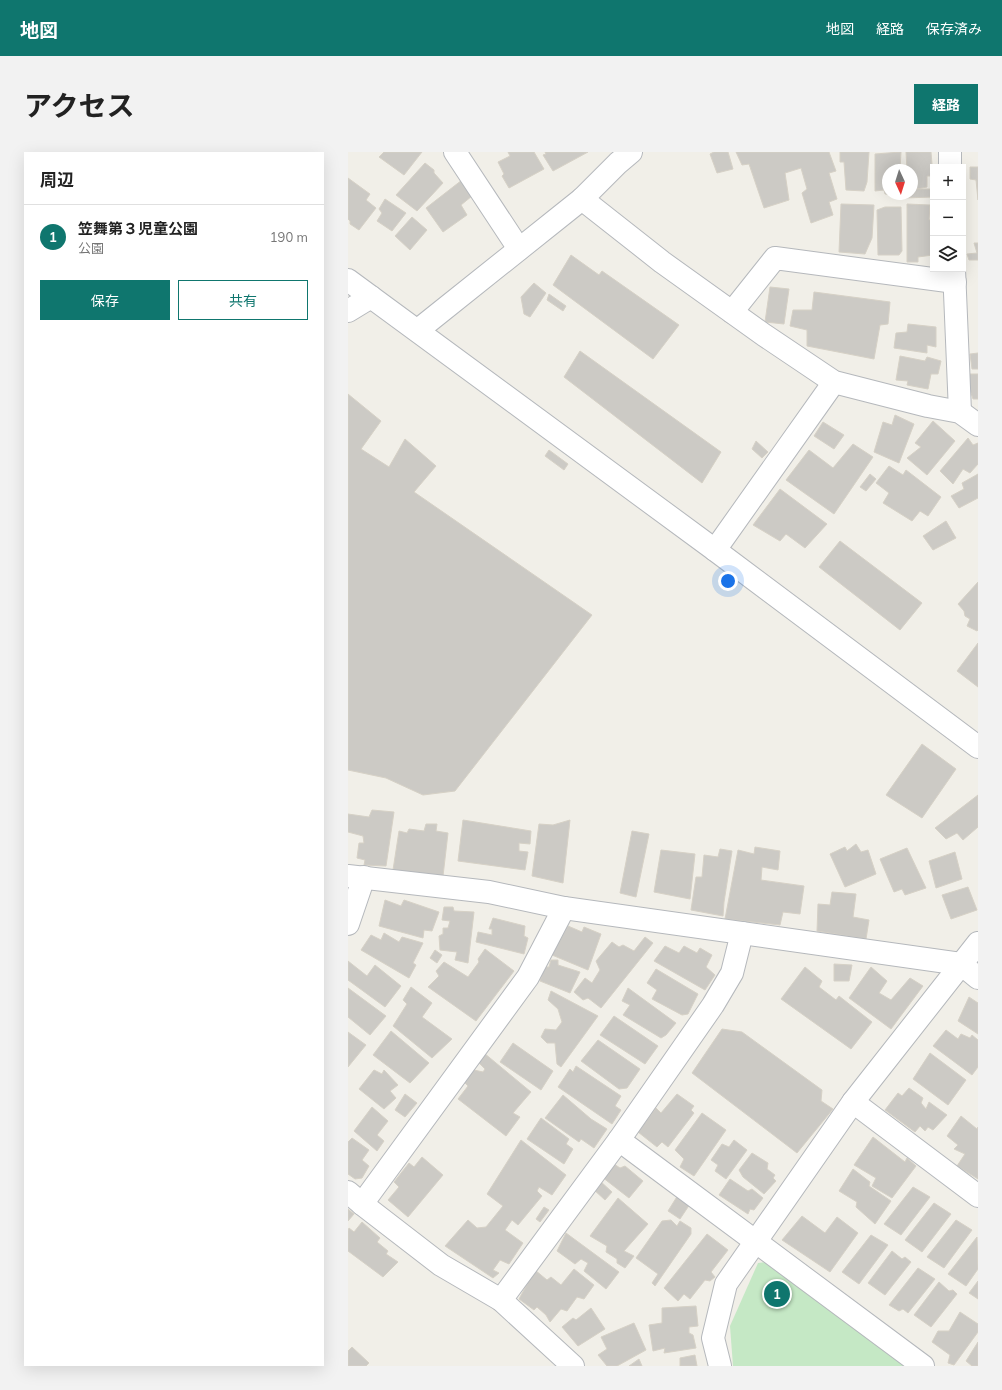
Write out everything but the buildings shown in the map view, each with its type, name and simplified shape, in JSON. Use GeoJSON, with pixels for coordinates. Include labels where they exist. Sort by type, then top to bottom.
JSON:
{"type":"FeatureCollection","features":[{"type":"Feature","properties":{"kind":"street"},"geometry":{"type":"LineString","coordinates":[[455,152],[519,249]]}},
{"type":"Feature","properties":{"kind":"street"},"geometry":{"type":"LineString","coordinates":[[950,152],[950,164]]}},
{"type":"Feature","properties":{"kind":"street"},"geometry":{"type":"LineString","coordinates":[[418,330],[582,199],[620,156]]}},
{"type":"Feature","properties":{"kind":"street"},"geometry":{"type":"LineString","coordinates":[[582,199],[662,262],[834,382],[960,412],[978,425]]}},
{"type":"Feature","properties":{"kind":"street"},"geometry":{"type":"LineString","coordinates":[[732,312],[776,258],[955,275],[960,412]]}},
{"type":"Feature","properties":{"kind":"street"},"geometry":{"type":"LineString","coordinates":[[348,280],[418,330],[715,550],[978,747]]}},
{"type":"Feature","properties":{"kind":"street"},"geometry":{"type":"LineString","coordinates":[[348,311],[372,297]]}},
{"type":"Feature","properties":{"kind":"street"},"geometry":{"type":"LineString","coordinates":[[715,550],[834,382]]}},
{"type":"Feature","properties":{"kind":"street"},"geometry":{"type":"LineString","coordinates":[[348,924],[356,877],[489,892],[564,908],[960,964],[978,978]]}},
{"type":"Feature","properties":{"kind":"street"},"geometry":{"type":"LineString","coordinates":[[564,908],[528,976],[355,1198],[442,1265],[501,1300],[573,1366]]}},
{"type":"Feature","properties":{"kind":"street"},"geometry":{"type":"LineString","coordinates":[[501,1300],[619,1140],[720,992],[732,973],[742,933]]}},
{"type":"Feature","properties":{"kind":"street"},"geometry":{"type":"LineString","coordinates":[[720,1366],[713,1338],[726,1284],[853,1102],[978,943]]}},
{"type":"Feature","properties":{"kind":"street"},"geometry":{"type":"LineString","coordinates":[[853,1102],[978,1196]]}},
{"type":"Feature","properties":{"kind":"street"},"geometry":{"type":"LineString","coordinates":[[619,1140],[754,1242],[923,1366]]}},
{"type":"Feature","properties":{"kind":"green space"},"geometry":{"type":"Polygon","coordinates":[[[767,1262],[907,1366],[733,1366],[730,1326],[758,1263],[767,1262]]]}},
{"type":"Feature","properties":{"kind":"place","name":"笠舞第３児童公園"},"geometry":{"type":"Point","coordinates":[777,1294]}}]}
